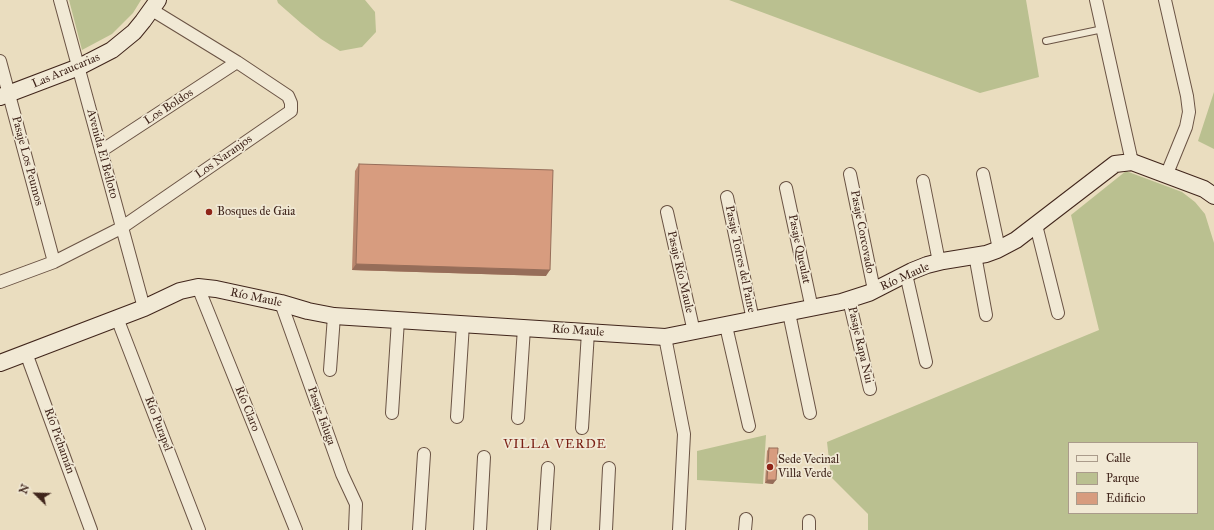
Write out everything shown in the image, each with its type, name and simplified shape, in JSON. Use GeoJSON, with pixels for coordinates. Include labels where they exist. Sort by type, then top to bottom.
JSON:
{"type":"FeatureCollection","features":[{"type":"Feature","properties":{"kind":"street","name":"Avenida El Belloto"},"geometry":{"type":"LineString","coordinates":[[60,0],[144,308]]}},
{"type":"Feature","properties":{"kind":"street"},"geometry":{"type":"LineString","coordinates":[[1096,0],[1132,162],[1204,189],[1214,196]]}},
{"type":"Feature","properties":{"kind":"street"},"geometry":{"type":"LineString","coordinates":[[1165,0],[1187,96],[1189,112],[1186,127],[1166,176]]}},
{"type":"Feature","properties":{"kind":"street","name":"Las Araucarias"},"geometry":{"type":"LineString","coordinates":[[5,95],[79,67],[100,57],[123,41],[143,21],[155,5]]}},
{"type":"Feature","properties":{"kind":"street","name":"Los Naranjos"},"geometry":{"type":"LineString","coordinates":[[0,282],[54,262],[122,228],[291,111],[291,103],[288,96],[155,5]]}},
{"type":"Feature","properties":{"kind":"street","name":"Pasaje Los Peumos"},"geometry":{"type":"LineString","coordinates":[[0,61],[5,95],[54,262]]}},
{"type":"Feature","properties":{"kind":"street","name":"Los Boldos"},"geometry":{"type":"LineString","coordinates":[[101,152],[237,62]]}},
{"type":"Feature","properties":{"kind":"street","name":"Río Maule"},"geometry":{"type":"LineString","coordinates":[[0,363],[144,308],[180,291],[198,287],[216,289],[334,316],[665,337],[694,332],[812,309],[849,300],[874,290],[906,274],[939,262],[975,256],[999,249],[1016,240],[1115,164],[1132,162]]}},
{"type":"Feature","properties":{"kind":"street","name":"Pasaje Corcovado"},"geometry":{"type":"LineString","coordinates":[[850,174],[874,290]]}},
{"type":"Feature","properties":{"kind":"street"},"geometry":{"type":"LineString","coordinates":[[983,174],[999,249]]}},
{"type":"Feature","properties":{"kind":"street"},"geometry":{"type":"LineString","coordinates":[[923,181],[939,262]]}},
{"type":"Feature","properties":{"kind":"street","name":"Pasaje Queulat"},"geometry":{"type":"LineString","coordinates":[[786,188],[812,309]]}},
{"type":"Feature","properties":{"kind":"street","name":"Pasaje Torres del Paine"},"geometry":{"type":"LineString","coordinates":[[727,197],[753,320]]}},
{"type":"Feature","properties":{"kind":"street","name":"Pasaje Río Maule"},"geometry":{"type":"LineString","coordinates":[[667,212],[694,332]]}},
{"type":"Feature","properties":{"kind":"street"},"geometry":{"type":"LineString","coordinates":[[1036,225],[1058,313]]}},
{"type":"Feature","properties":{"kind":"street"},"geometry":{"type":"LineString","coordinates":[[975,256],[986,315]]}},
{"type":"Feature","properties":{"kind":"street"},"geometry":{"type":"LineString","coordinates":[[906,274],[926,362]]}},
{"type":"Feature","properties":{"kind":"street","name":"Río Claro"},"geometry":{"type":"LineString","coordinates":[[198,287],[296,530]]}},
{"type":"Feature","properties":{"kind":"street","name":"Pasaje Rapa Nui"},"geometry":{"type":"LineString","coordinates":[[849,300],[870,389]]}},
{"type":"Feature","properties":{"kind":"street","name":"Pasaje Isluga"},"geometry":{"type":"LineString","coordinates":[[281,303],[342,474],[356,504],[355,530]]}},
{"type":"Feature","properties":{"kind":"street"},"geometry":{"type":"LineString","coordinates":[[789,313],[810,413]]}},
{"type":"Feature","properties":{"kind":"street"},"geometry":{"type":"LineString","coordinates":[[330,370],[334,316]]}},
{"type":"Feature","properties":{"kind":"street","name":"Río Purapel"},"geometry":{"type":"LineString","coordinates":[[117,318],[199,530]]}},
{"type":"Feature","properties":{"kind":"street"},"geometry":{"type":"LineString","coordinates":[[392,413],[398,320]]}},
{"type":"Feature","properties":{"kind":"street"},"geometry":{"type":"LineString","coordinates":[[457,417],[463,324]]}},
{"type":"Feature","properties":{"kind":"street"},"geometry":{"type":"LineString","coordinates":[[726,326],[749,426]]}},
{"type":"Feature","properties":{"kind":"street"},"geometry":{"type":"LineString","coordinates":[[518,418],[524,328]]}},
{"type":"Feature","properties":{"kind":"street"},"geometry":{"type":"LineString","coordinates":[[582,428],[588,332]]}},
{"type":"Feature","properties":{"kind":"street"},"geometry":{"type":"LineString","coordinates":[[665,337],[684,434],[679,530]]}},
{"type":"Feature","properties":{"kind":"street","name":"Río Pichamán"},"geometry":{"type":"LineString","coordinates":[[26,353],[91,530]]}},
{"type":"Feature","properties":{"kind":"street"},"geometry":{"type":"LineString","coordinates":[[419,530],[424,454]]}},
{"type":"Feature","properties":{"kind":"street"},"geometry":{"type":"LineString","coordinates":[[480,530],[484,457]]}},
{"type":"Feature","properties":{"kind":"street"},"geometry":{"type":"LineString","coordinates":[[544,530],[548,468]]}},
{"type":"Feature","properties":{"kind":"street"},"geometry":{"type":"LineString","coordinates":[[606,530],[609,468]]}},
{"type":"Feature","properties":{"kind":"lane"},"geometry":{"type":"LineString","coordinates":[[1046,41],[1102,29]]}},
{"type":"Feature","properties":{"kind":"green space"},"geometry":{"type":"Polygon","coordinates":[[[69,0],[141,0],[133,13],[112,34],[82,50],[69,0]]]}},
{"type":"Feature","properties":{"kind":"green space"},"geometry":{"type":"Polygon","coordinates":[[[277,0],[365,0],[375,12],[376,32],[362,47],[340,51],[321,39],[302,24],[278,3],[277,0]]]}},
{"type":"Feature","properties":{"kind":"green space"},"geometry":{"type":"Polygon","coordinates":[[[729,0],[1026,0],[1039,77],[980,93],[729,0]]]}},
{"type":"Feature","properties":{"kind":"green space"},"geometry":{"type":"Polygon","coordinates":[[[1214,92],[1214,149],[1198,141],[1214,92]]]}},
{"type":"Feature","properties":{"kind":"green space"},"geometry":{"type":"Polygon","coordinates":[[[1126,171],[1182,192],[1195,202],[1205,214],[1214,243],[1214,530],[868,530],[868,514],[831,477],[827,442],[1099,330],[1071,215],[1126,171]]]}},
{"type":"Feature","properties":{"kind":"green space"},"geometry":{"type":"Polygon","coordinates":[[[766,435],[763,484],[697,480],[697,451],[766,435]]]}},
{"type":"Feature","properties":{"kind":"building"},"geometry":{"type":"Polygon","coordinates":[[[359,164],[553,170],[550,270],[356,264],[359,164]]]}},
{"type":"Feature","properties":{"kind":"building","name":"Sede Vecinal Villa Verde"},"geometry":{"type":"Polygon","coordinates":[[[769,448],[778,448],[776,480],[767,480],[769,448]]]}},
{"type":"Feature","properties":{"kind":"place","name":"Bosques de Gaia"},"geometry":{"type":"Point","coordinates":[209,212]}},
{"type":"Feature","properties":{"kind":"place","name":"Sede Vecinal Villa Verde"},"geometry":{"type":"Point","coordinates":[770,467]}},
{"type":"Feature","properties":{"kind":"district","name":"VILLA VERDE"},"geometry":{"type":"Point","coordinates":[555,445]}}]}
